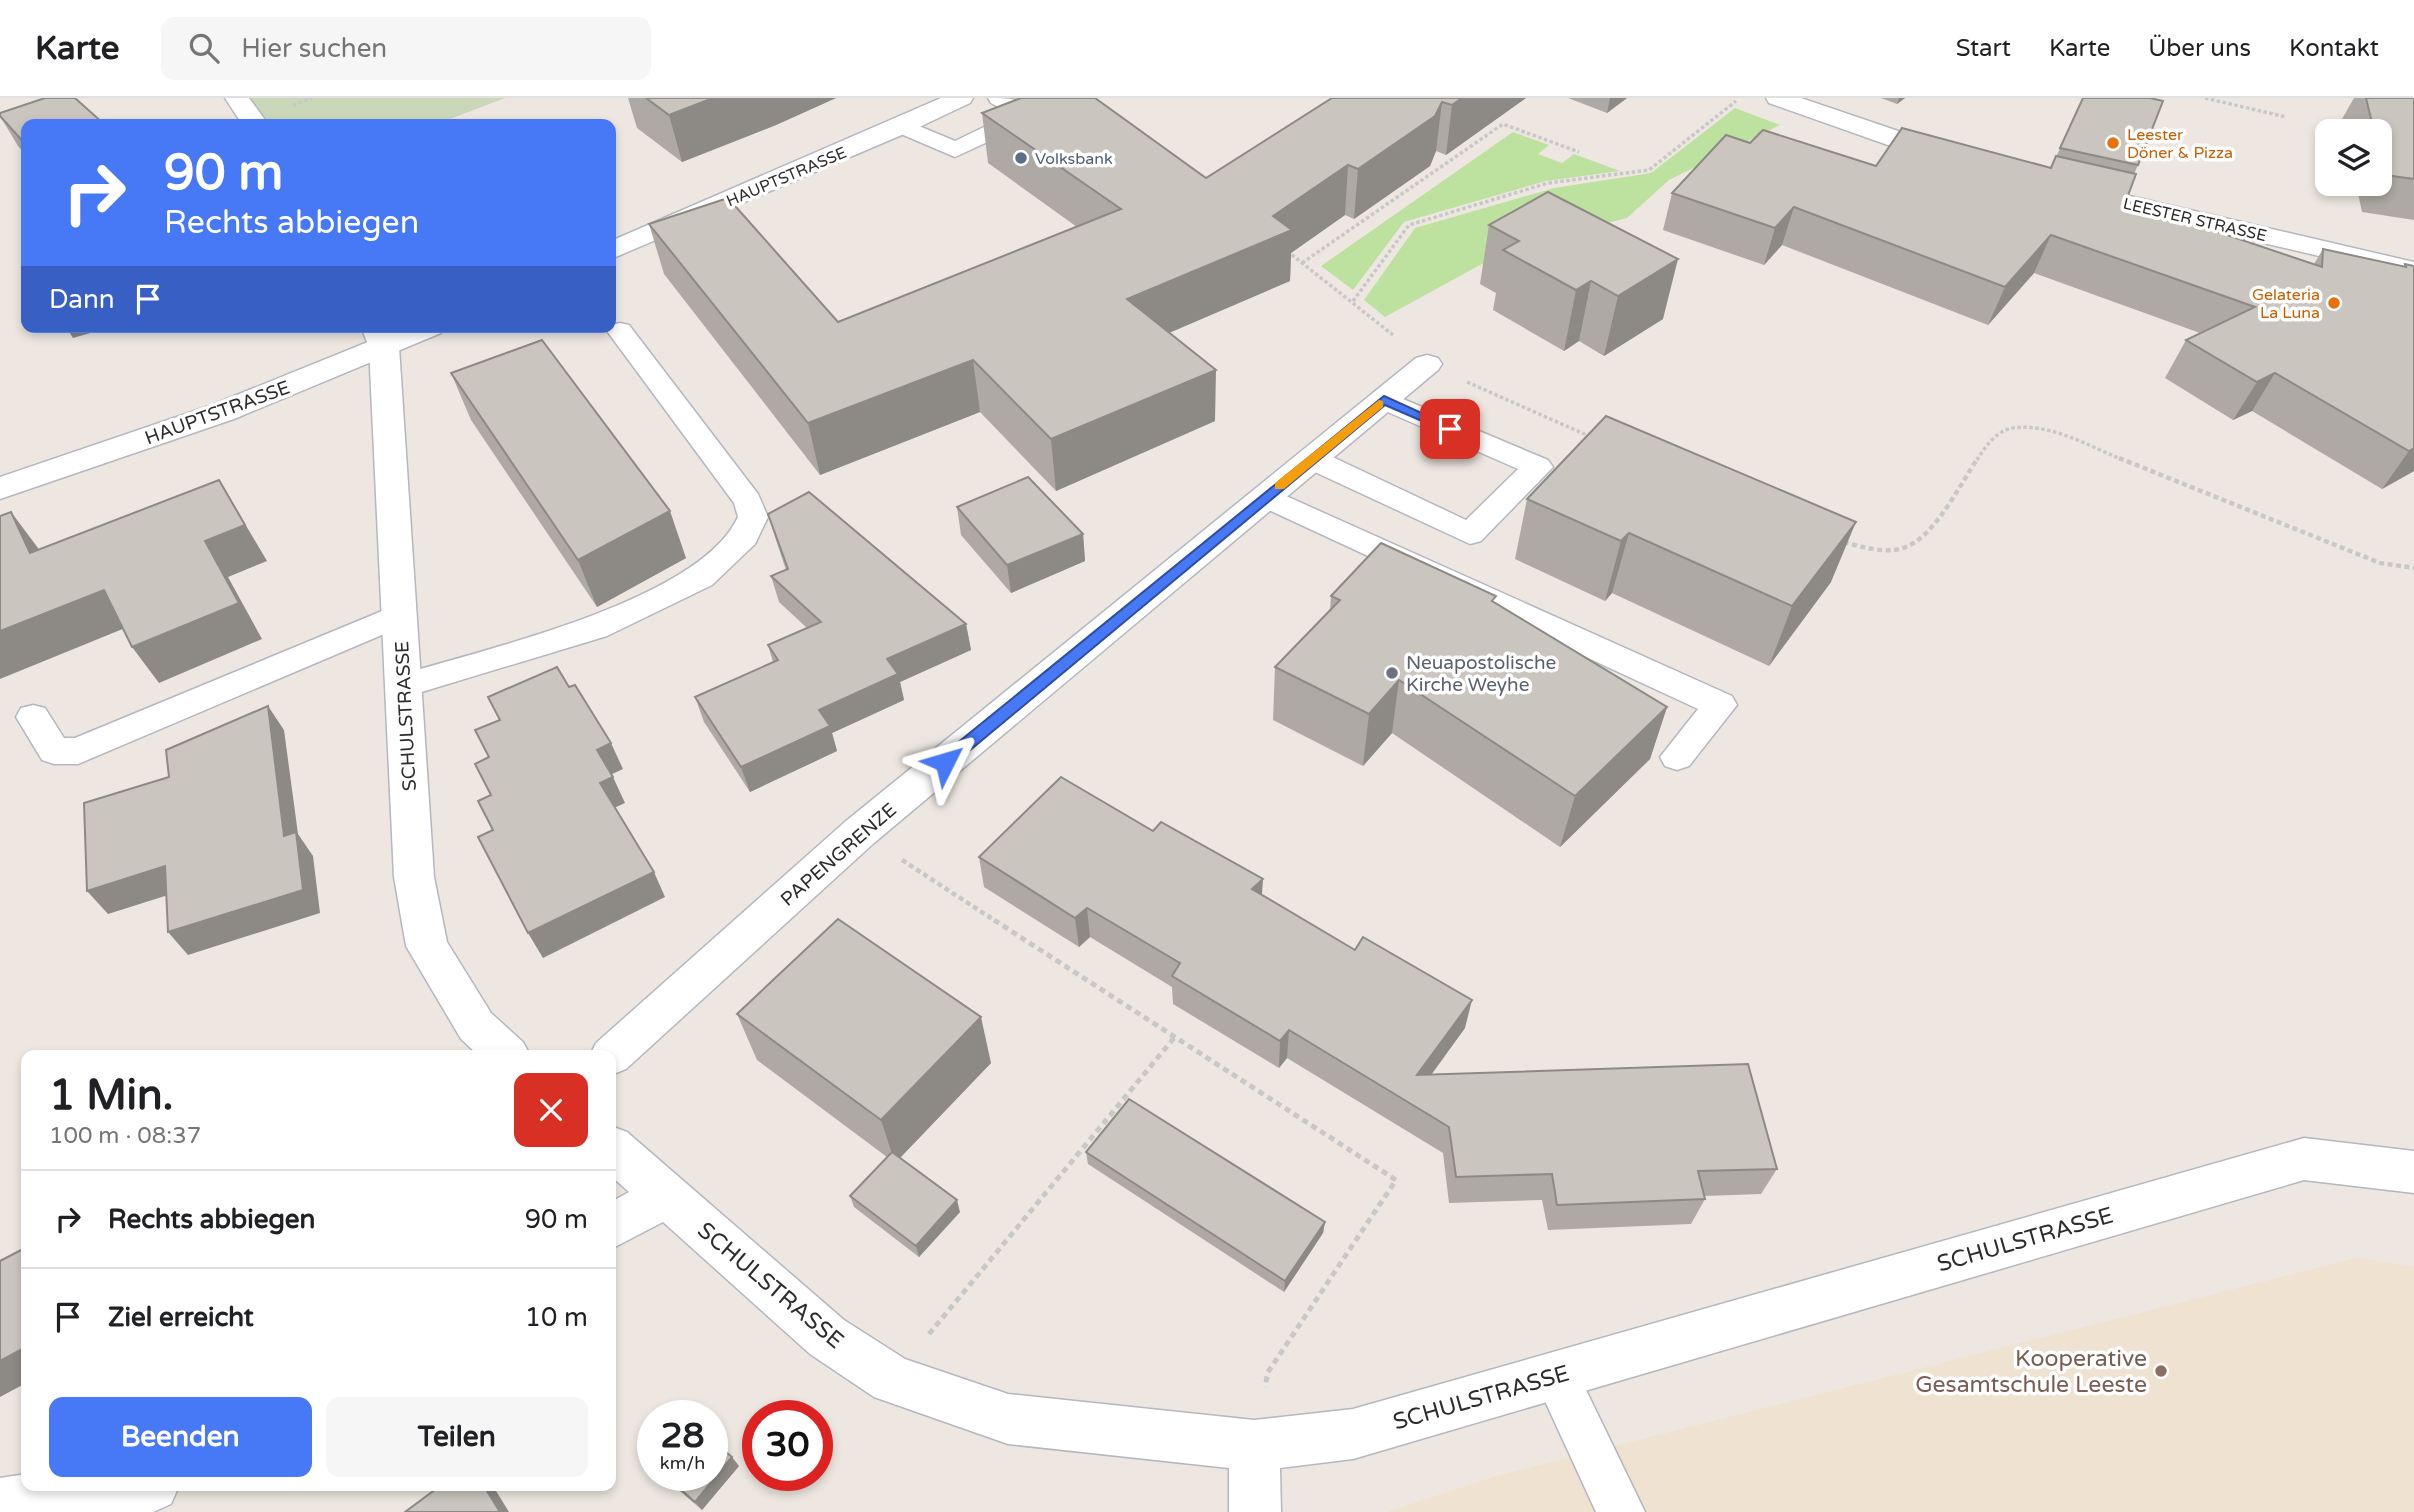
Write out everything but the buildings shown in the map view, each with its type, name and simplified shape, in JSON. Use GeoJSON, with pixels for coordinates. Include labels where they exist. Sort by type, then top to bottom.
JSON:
{"type":"FeatureCollection","features":[{"type":"Feature","properties":{"kind":"street"},"geometry":{"type":"LineString","coordinates":[[237,98],[252,119]]}},
{"type":"Feature","properties":{"kind":"street","name":"HAUPTSTRASSE"},"geometry":{"type":"LineString","coordinates":[[616,249],[961,98]]}},
{"type":"Feature","properties":{"kind":"street"},"geometry":{"type":"LineString","coordinates":[[1778,98],[1853,126],[1966,162]]}},
{"type":"Feature","properties":{"kind":"street","name":"LEESTER STRASSE"},"geometry":{"type":"LineString","coordinates":[[2070,190],[2414,270]]}},
{"type":"Feature","properties":{"kind":"street","name":"HAUPTSTRASSE"},"geometry":{"type":"LineString","coordinates":[[0,488],[223,412],[380,337],[400,333]]}},
{"type":"Feature","properties":{"kind":"street","name":"SCHULSTRASSE"},"geometry":{"type":"LineString","coordinates":[[380,337],[405,685],[414,877],[427,946],[476,1026],[503,1050]]}},
{"type":"Feature","properties":{"kind":"street","name":"PAPENGRENZE"},"geometry":{"type":"LineString","coordinates":[[616,1052],[860,832],[1427,363]]}},
{"type":"Feature","properties":{"kind":"street","name":"SCHULSTRASSE"},"geometry":{"type":"LineString","coordinates":[[616,1151],[827,1337],[892,1379],[1008,1419],[1254,1445],[1353,1434],[2304,1159],[2414,1172]]}},
{"type":"Feature","properties":{"kind":"street"},"geometry":{"type":"LineString","coordinates":[[616,1224],[666,1196]]}},
{"type":"Feature","properties":{"kind":"street"},"geometry":{"type":"LineString","coordinates":[[1254,1445],[1255,1512]]}},
{"type":"Feature","properties":{"kind":"street"},"geometry":{"type":"LineString","coordinates":[[4,1502],[106,1491]]}},
{"type":"Feature","properties":{"kind":"lane"},"geometry":{"type":"LineString","coordinates":[[902,126],[955,150],[1029,114],[999,98]]}},
{"type":"Feature","properties":{"kind":"lane"},"geometry":{"type":"LineString","coordinates":[[405,685],[596,628],[701,577],[744,537],[753,517],[748,501],[620,331]]}},
{"type":"Feature","properties":{"kind":"lane"},"geometry":{"type":"LineString","coordinates":[[1312,459],[1470,534],[1538,467],[1384,400]]}},
{"type":"Feature","properties":{"kind":"lane"},"geometry":{"type":"LineString","coordinates":[[1265,497],[1720,705],[1677,757]]}},
{"type":"Feature","properties":{"kind":"lane"},"geometry":{"type":"LineString","coordinates":[[33,717],[54,751],[78,751],[399,615]]}},
{"type":"Feature","properties":{"kind":"lane"},"geometry":{"type":"LineString","coordinates":[[1555,1375],[1621,1512]]}},
{"type":"Feature","properties":{"kind":"path"},"geometry":{"type":"LineString","coordinates":[[1353,302],[1409,225],[1548,183],[1649,170],[1740,98]]}},
{"type":"Feature","properties":{"kind":"path"},"geometry":{"type":"LineString","coordinates":[[2205,98],[2287,117]]}},
{"type":"Feature","properties":{"kind":"path"},"geometry":{"type":"LineString","coordinates":[[1302,263],[1503,124],[1579,152]]}},
{"type":"Feature","properties":{"kind":"path"},"geometry":{"type":"LineString","coordinates":[[1280,246],[1427,363],[1593,438]]}},
{"type":"Feature","properties":{"kind":"path"},"geometry":{"type":"LineString","coordinates":[[1843,541],[1864,548],[1902,550],[1926,535],[1989,442],[2011,428],[2049,430],[2380,563],[2414,568]]}},
{"type":"Feature","properties":{"kind":"path"},"geometry":{"type":"LineString","coordinates":[[860,832],[1396,1180],[1268,1372],[1254,1445]]}},
{"type":"Feature","properties":{"kind":"path"},"geometry":{"type":"LineString","coordinates":[[892,1379],[1174,1038]]}},
{"type":"Feature","properties":{"kind":"shaded area","name":"Kooperative Gesamtschule Leeste"},"geometry":{"type":"Polygon","coordinates":[[[2356,1258],[2414,1266],[2414,1512],[1387,1512],[1496,1476],[2356,1258]]]}},
{"type":"Feature","properties":{"kind":"green space"},"geometry":{"type":"Polygon","coordinates":[[[250,98],[505,98],[450,119],[264,117],[250,98]]]}},
{"type":"Feature","properties":{"kind":"green space"},"geometry":{"type":"Polygon","coordinates":[[[1735,108],[1780,125],[1669,180],[1627,218],[1572,232],[1555,224],[1385,317],[1364,300],[1415,228],[1554,188],[1651,173],[1735,108]]]}},
{"type":"Feature","properties":{"kind":"green space"},"geometry":{"type":"Polygon","coordinates":[[[1513,132],[1549,145],[1538,154],[1562,163],[1574,154],[1620,171],[1546,181],[1404,222],[1353,290],[1321,266],[1513,132]]]}},
{"type":"Feature","properties":{"kind":"slow traffic"},"geometry":{"type":"LineString","coordinates":[[1280,486],[1379,404]]}},
{"type":"Feature","properties":{"kind":"place","name":"Leester Döner & Pizza"},"geometry":{"type":"Point","coordinates":[2113,143]}},
{"type":"Feature","properties":{"kind":"place","name":"Volksbank"},"geometry":{"type":"Point","coordinates":[1021,158]}},
{"type":"Feature","properties":{"kind":"place","name":"Gelateria La Luna"},"geometry":{"type":"Point","coordinates":[2334,303]}},
{"type":"Feature","properties":{"kind":"place","name":"Neuapostolische Kirche Weyhe"},"geometry":{"type":"Point","coordinates":[1392,673]}},
{"type":"Feature","properties":{"kind":"place","name":"Kooperative Gesamtschule Leeste"},"geometry":{"type":"Point","coordinates":[2161,1371]}},
{"type":"Feature","properties":{"kind":"route"},"geometry":{"type":"LineString","coordinates":[[945,762],[1384,400],[1450,429]]}}]}
